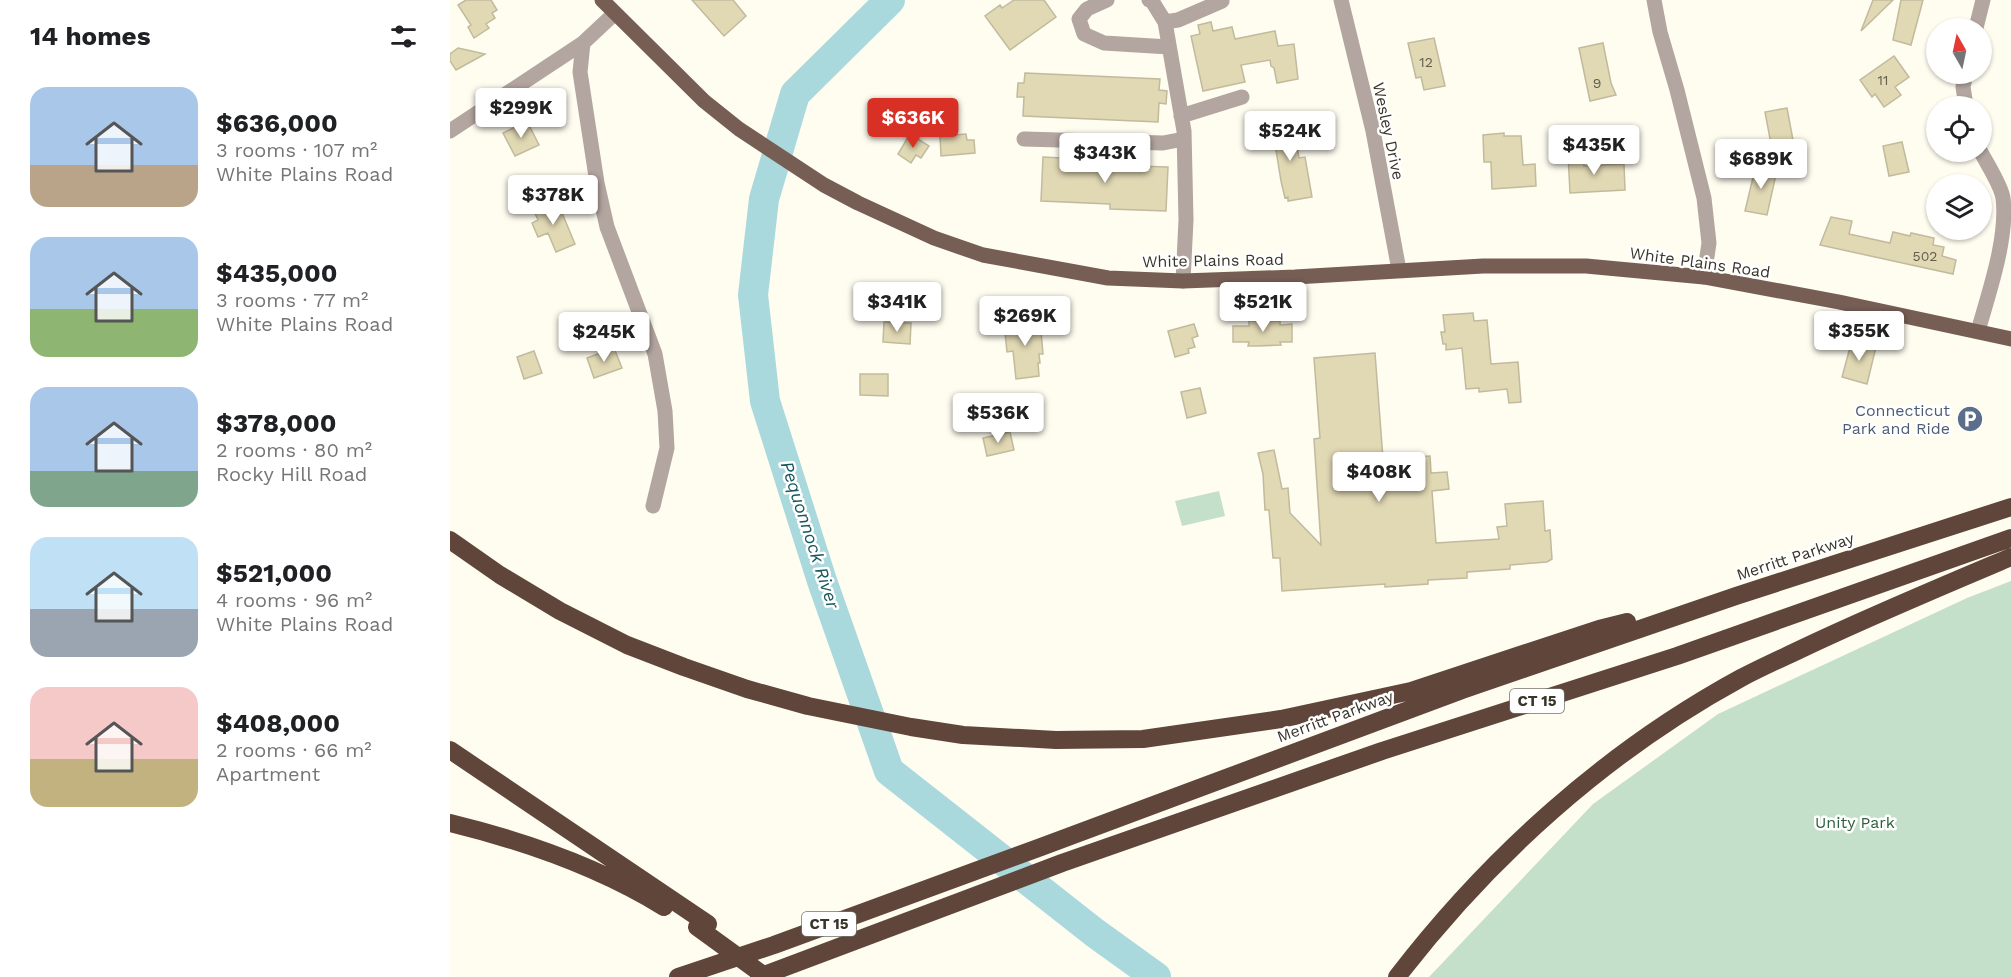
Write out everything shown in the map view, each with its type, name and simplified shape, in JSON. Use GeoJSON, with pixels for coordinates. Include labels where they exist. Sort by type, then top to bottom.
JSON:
{"type":"FeatureCollection","features":[{"type":"Feature","properties":{"kind":"highway","name":"Merritt Parkway"},"geometry":{"type":"LineString","coordinates":[[678,977],[774,945],[1462,690],[1736,596],[2011,507]]}},
{"type":"Feature","properties":{"kind":"highway","name":"CT 15"},"geometry":{"type":"LineString","coordinates":[[759,977],[1062,863],[1382,752],[1677,656],[2011,538]]}},
{"type":"Feature","properties":{"kind":"highway"},"geometry":{"type":"LineString","coordinates":[[450,540],[500,575],[560,611],[627,645],[747,689],[808,706],[911,727],[963,735],[1033,739],[1143,739],[1281,719],[1411,691],[1599,629],[1736,596]]}},
{"type":"Feature","properties":{"kind":"highway"},"geometry":{"type":"LineString","coordinates":[[1397,977],[1442,921],[1502,856],[1552,810],[1613,761],[1676,716],[1742,677],[1828,636],[2011,557]]}},
{"type":"Feature","properties":{"kind":"highway"},"geometry":{"type":"LineString","coordinates":[[450,750],[702,925],[772,977]]}},
{"type":"Feature","properties":{"kind":"highway"},"geometry":{"type":"LineString","coordinates":[[450,823],[532,846],[575,863],[647,898],[702,925],[766,977]]}},
{"type":"Feature","properties":{"kind":"main road","name":"White Plains Road"},"geometry":{"type":"LineString","coordinates":[[602,0],[704,100],[739,129],[824,185],[934,238],[983,255],[1108,278],[1183,281],[1483,266],[1586,266],[1704,278],[1839,302],[2011,339]]}},
{"type":"Feature","properties":{"kind":"street"},"geometry":{"type":"LineString","coordinates":[[1107,0],[1087,9],[1079,19],[1084,34],[1104,43],[1169,47]]}},
{"type":"Feature","properties":{"kind":"street"},"geometry":{"type":"LineString","coordinates":[[1149,0],[1152,1],[1165,22],[1182,116],[1186,220],[1183,281]]}},
{"type":"Feature","properties":{"kind":"street","name":"Wesley Drive"},"geometry":{"type":"LineString","coordinates":[[1341,0],[1372,131],[1399,270]]}},
{"type":"Feature","properties":{"kind":"street"},"geometry":{"type":"LineString","coordinates":[[1654,0],[1660,32],[1704,198],[1709,243],[1704,278]]}},
{"type":"Feature","properties":{"kind":"street"},"geometry":{"type":"LineString","coordinates":[[1978,18],[1983,0]]}},
{"type":"Feature","properties":{"kind":"street"},"geometry":{"type":"LineString","coordinates":[[1165,22],[1178,20],[1222,1]]}},
{"type":"Feature","properties":{"kind":"street"},"geometry":{"type":"LineString","coordinates":[[450,131],[583,43],[614,14]]}},
{"type":"Feature","properties":{"kind":"street"},"geometry":{"type":"LineString","coordinates":[[583,43],[580,72],[585,114],[602,205],[607,227],[655,354],[665,411],[667,448],[653,506]]}},
{"type":"Feature","properties":{"kind":"street"},"geometry":{"type":"LineString","coordinates":[[1182,116],[1242,97]]}},
{"type":"Feature","properties":{"kind":"street"},"geometry":{"type":"LineString","coordinates":[[1024,139],[1163,143],[1184,139]]}},
{"type":"Feature","properties":{"kind":"street"},"geometry":{"type":"LineString","coordinates":[[1978,331],[2002,231],[2003,196],[1986,162]]}},
{"type":"Feature","properties":{"kind":"green space"},"geometry":{"type":"Polygon","coordinates":[[[1219,491],[1225,516],[1182,526],[1175,501],[1219,491]]]}},
{"type":"Feature","properties":{"kind":"green space","name":"Unity Park"},"geometry":{"type":"Polygon","coordinates":[[[2011,581],[2011,977],[1429,977],[1593,804],[1718,714],[1967,598],[2011,581]]]}},
{"type":"Feature","properties":{"kind":"building"},"geometry":{"type":"Polygon","coordinates":[[[466,0],[491,0],[497,10],[492,13],[495,18],[486,24],[489,28],[474,38],[468,27],[471,25],[458,5],[466,0]]]}},
{"type":"Feature","properties":{"kind":"building"},"geometry":{"type":"Polygon","coordinates":[[[692,0],[733,0],[746,16],[724,36],[692,0]]]}},
{"type":"Feature","properties":{"kind":"building"},"geometry":{"type":"Polygon","coordinates":[[[1014,0],[1044,0],[1056,17],[1010,50],[985,16],[1000,5],[1002,8],[1014,0]]]}},
{"type":"Feature","properties":{"kind":"building"},"geometry":{"type":"Polygon","coordinates":[[[1873,0],[1893,0],[1861,31],[1873,0]]]}},
{"type":"Feature","properties":{"kind":"building"},"geometry":{"type":"Polygon","coordinates":[[[1901,0],[1923,0],[1911,45],[1893,40],[1901,0]]]}},
{"type":"Feature","properties":{"kind":"building"},"geometry":{"type":"Polygon","coordinates":[[[1211,22],[1213,31],[1232,27],[1235,39],[1275,31],[1278,46],[1294,44],[1298,79],[1277,83],[1270,60],[1241,65],[1245,82],[1203,91],[1191,36],[1200,34],[1198,25],[1211,22]]]}},
{"type":"Feature","properties":{"kind":"building"},"geometry":{"type":"Polygon","coordinates":[[[1434,38],[1445,86],[1424,90],[1421,77],[1416,78],[1408,43],[1434,38]]]}},
{"type":"Feature","properties":{"kind":"building"},"geometry":{"type":"Polygon","coordinates":[[[1603,43],[1611,83],[1616,95],[1590,101],[1579,48],[1603,43]]]}},
{"type":"Feature","properties":{"kind":"building"},"geometry":{"type":"Polygon","coordinates":[[[458,48],[485,54],[456,70],[450,61],[450,54],[458,48]]]}},
{"type":"Feature","properties":{"kind":"building"},"geometry":{"type":"Polygon","coordinates":[[[1894,56],[1909,77],[1895,87],[1901,95],[1884,107],[1875,94],[1872,97],[1860,80],[1894,56]]]}},
{"type":"Feature","properties":{"kind":"building"},"geometry":{"type":"Polygon","coordinates":[[[1025,73],[1160,79],[1159,90],[1167,91],[1166,104],[1159,103],[1158,122],[1023,116],[1024,97],[1017,97],[1018,83],[1024,83],[1025,73]]]}},
{"type":"Feature","properties":{"kind":"building"},"geometry":{"type":"Polygon","coordinates":[[[1787,108],[1793,140],[1771,144],[1765,112],[1787,108]]]}},
{"type":"Feature","properties":{"kind":"building"},"geometry":{"type":"Polygon","coordinates":[[[1288,116],[1292,140],[1296,140],[1299,158],[1305,157],[1312,197],[1288,201],[1288,197],[1285,198],[1281,181],[1271,119],[1288,116]]]}},
{"type":"Feature","properties":{"kind":"building"},"geometry":{"type":"Polygon","coordinates":[[[527,121],[539,145],[515,156],[503,133],[527,121]]]}},
{"type":"Feature","properties":{"kind":"building"},"geometry":{"type":"Polygon","coordinates":[[[1504,133],[1504,136],[1521,136],[1523,165],[1535,164],[1536,186],[1492,189],[1491,162],[1484,162],[1483,135],[1504,133]]]}},
{"type":"Feature","properties":{"kind":"building"},"geometry":{"type":"Polygon","coordinates":[[[910,134],[929,146],[921,158],[916,155],[911,163],[898,154],[910,134]]]}},
{"type":"Feature","properties":{"kind":"building"},"geometry":{"type":"Polygon","coordinates":[[[966,134],[967,140],[974,140],[975,153],[941,156],[940,136],[966,134]]]}},
{"type":"Feature","properties":{"kind":"building"},"geometry":{"type":"Polygon","coordinates":[[[1902,142],[1909,172],[1889,176],[1883,146],[1902,142]]]}},
{"type":"Feature","properties":{"kind":"building"},"geometry":{"type":"Polygon","coordinates":[[[1583,153],[1584,166],[1624,164],[1625,190],[1570,193],[1568,154],[1583,153]]]}},
{"type":"Feature","properties":{"kind":"building"},"geometry":{"type":"Polygon","coordinates":[[[1043,157],[1100,160],[1099,165],[1168,167],[1166,211],[1110,209],[1110,204],[1041,201],[1043,157]]]}},
{"type":"Feature","properties":{"kind":"building"},"geometry":{"type":"Polygon","coordinates":[[[1756,165],[1777,170],[1767,215],[1745,211],[1756,165]]]}},
{"type":"Feature","properties":{"kind":"building"},"geometry":{"type":"Polygon","coordinates":[[[522,180],[528,195],[516,200],[510,185],[522,180]]]}},
{"type":"Feature","properties":{"kind":"building"},"geometry":{"type":"Polygon","coordinates":[[[557,201],[575,244],[556,252],[548,233],[538,237],[532,223],[538,220],[534,211],[557,201]]]}},
{"type":"Feature","properties":{"kind":"building"},"geometry":{"type":"Polygon","coordinates":[[[1831,217],[1852,221],[1849,234],[1890,243],[1893,232],[1926,236],[1926,240],[1934,240],[1933,245],[1944,247],[1942,256],[1956,260],[1953,274],[1820,245],[1831,217]]]}},
{"type":"Feature","properties":{"kind":"building"},"geometry":{"type":"Polygon","coordinates":[[[1473,313],[1474,321],[1487,320],[1491,364],[1518,362],[1521,402],[1509,403],[1507,389],[1479,392],[1479,388],[1466,389],[1462,348],[1446,350],[1441,332],[1445,332],[1443,315],[1473,313]]]}},
{"type":"Feature","properties":{"kind":"building"},"geometry":{"type":"Polygon","coordinates":[[[1040,320],[1043,354],[1039,354],[1039,376],[1016,379],[1013,351],[1007,352],[1004,323],[1040,320]]]}},
{"type":"Feature","properties":{"kind":"building"},"geometry":{"type":"Polygon","coordinates":[[[1249,321],[1280,321],[1280,325],[1292,324],[1292,342],[1280,342],[1281,345],[1248,346],[1249,342],[1233,342],[1233,326],[1249,326],[1249,321]]]}},
{"type":"Feature","properties":{"kind":"building"},"geometry":{"type":"Polygon","coordinates":[[[884,322],[911,323],[910,344],[883,342],[884,322]]]}},
{"type":"Feature","properties":{"kind":"building"},"geometry":{"type":"Polygon","coordinates":[[[1194,324],[1198,336],[1192,338],[1195,347],[1188,349],[1189,353],[1175,357],[1168,331],[1194,324]]]}},
{"type":"Feature","properties":{"kind":"building"},"geometry":{"type":"Polygon","coordinates":[[[1852,340],[1876,347],[1867,384],[1842,377],[1852,340]]]}},
{"type":"Feature","properties":{"kind":"building"},"geometry":{"type":"Polygon","coordinates":[[[614,348],[622,368],[594,378],[587,358],[614,348]]]}},
{"type":"Feature","properties":{"kind":"building"},"geometry":{"type":"Polygon","coordinates":[[[534,351],[542,373],[524,379],[517,357],[534,351]]]}},
{"type":"Feature","properties":{"kind":"building"},"geometry":{"type":"Polygon","coordinates":[[[1375,353],[1383,459],[1430,456],[1431,473],[1447,472],[1449,489],[1432,491],[1436,543],[1499,539],[1497,527],[1507,526],[1505,504],[1543,501],[1545,531],[1550,530],[1552,559],[1547,562],[1510,565],[1510,569],[1467,572],[1467,578],[1428,580],[1428,584],[1385,587],[1385,584],[1282,591],[1280,558],[1273,558],[1269,510],[1265,510],[1263,474],[1258,453],[1274,450],[1282,489],[1288,488],[1290,513],[1321,545],[1314,439],[1320,438],[1314,358],[1375,353]]]}},
{"type":"Feature","properties":{"kind":"building"},"geometry":{"type":"Polygon","coordinates":[[[860,374],[888,374],[888,396],[860,395],[860,374]]]}},
{"type":"Feature","properties":{"kind":"building"},"geometry":{"type":"Polygon","coordinates":[[[1200,388],[1206,413],[1187,418],[1181,392],[1200,388]]]}},
{"type":"Feature","properties":{"kind":"building"},"geometry":{"type":"Polygon","coordinates":[[[1010,432],[1014,450],[987,456],[983,438],[1010,432]]]}},
{"type":"Feature","properties":{"kind":"waterway","name":"Pequonnock River"},"geometry":{"type":"LineString","coordinates":[[890,0],[795,94],[764,199],[753,295],[765,401],[822,581],[889,771],[1095,933],[1156,977]]}},
{"type":"Feature","properties":{"kind":"place","name":"Connecticut Park and Ride"},"geometry":{"type":"Point","coordinates":[1970,419]}}]}
